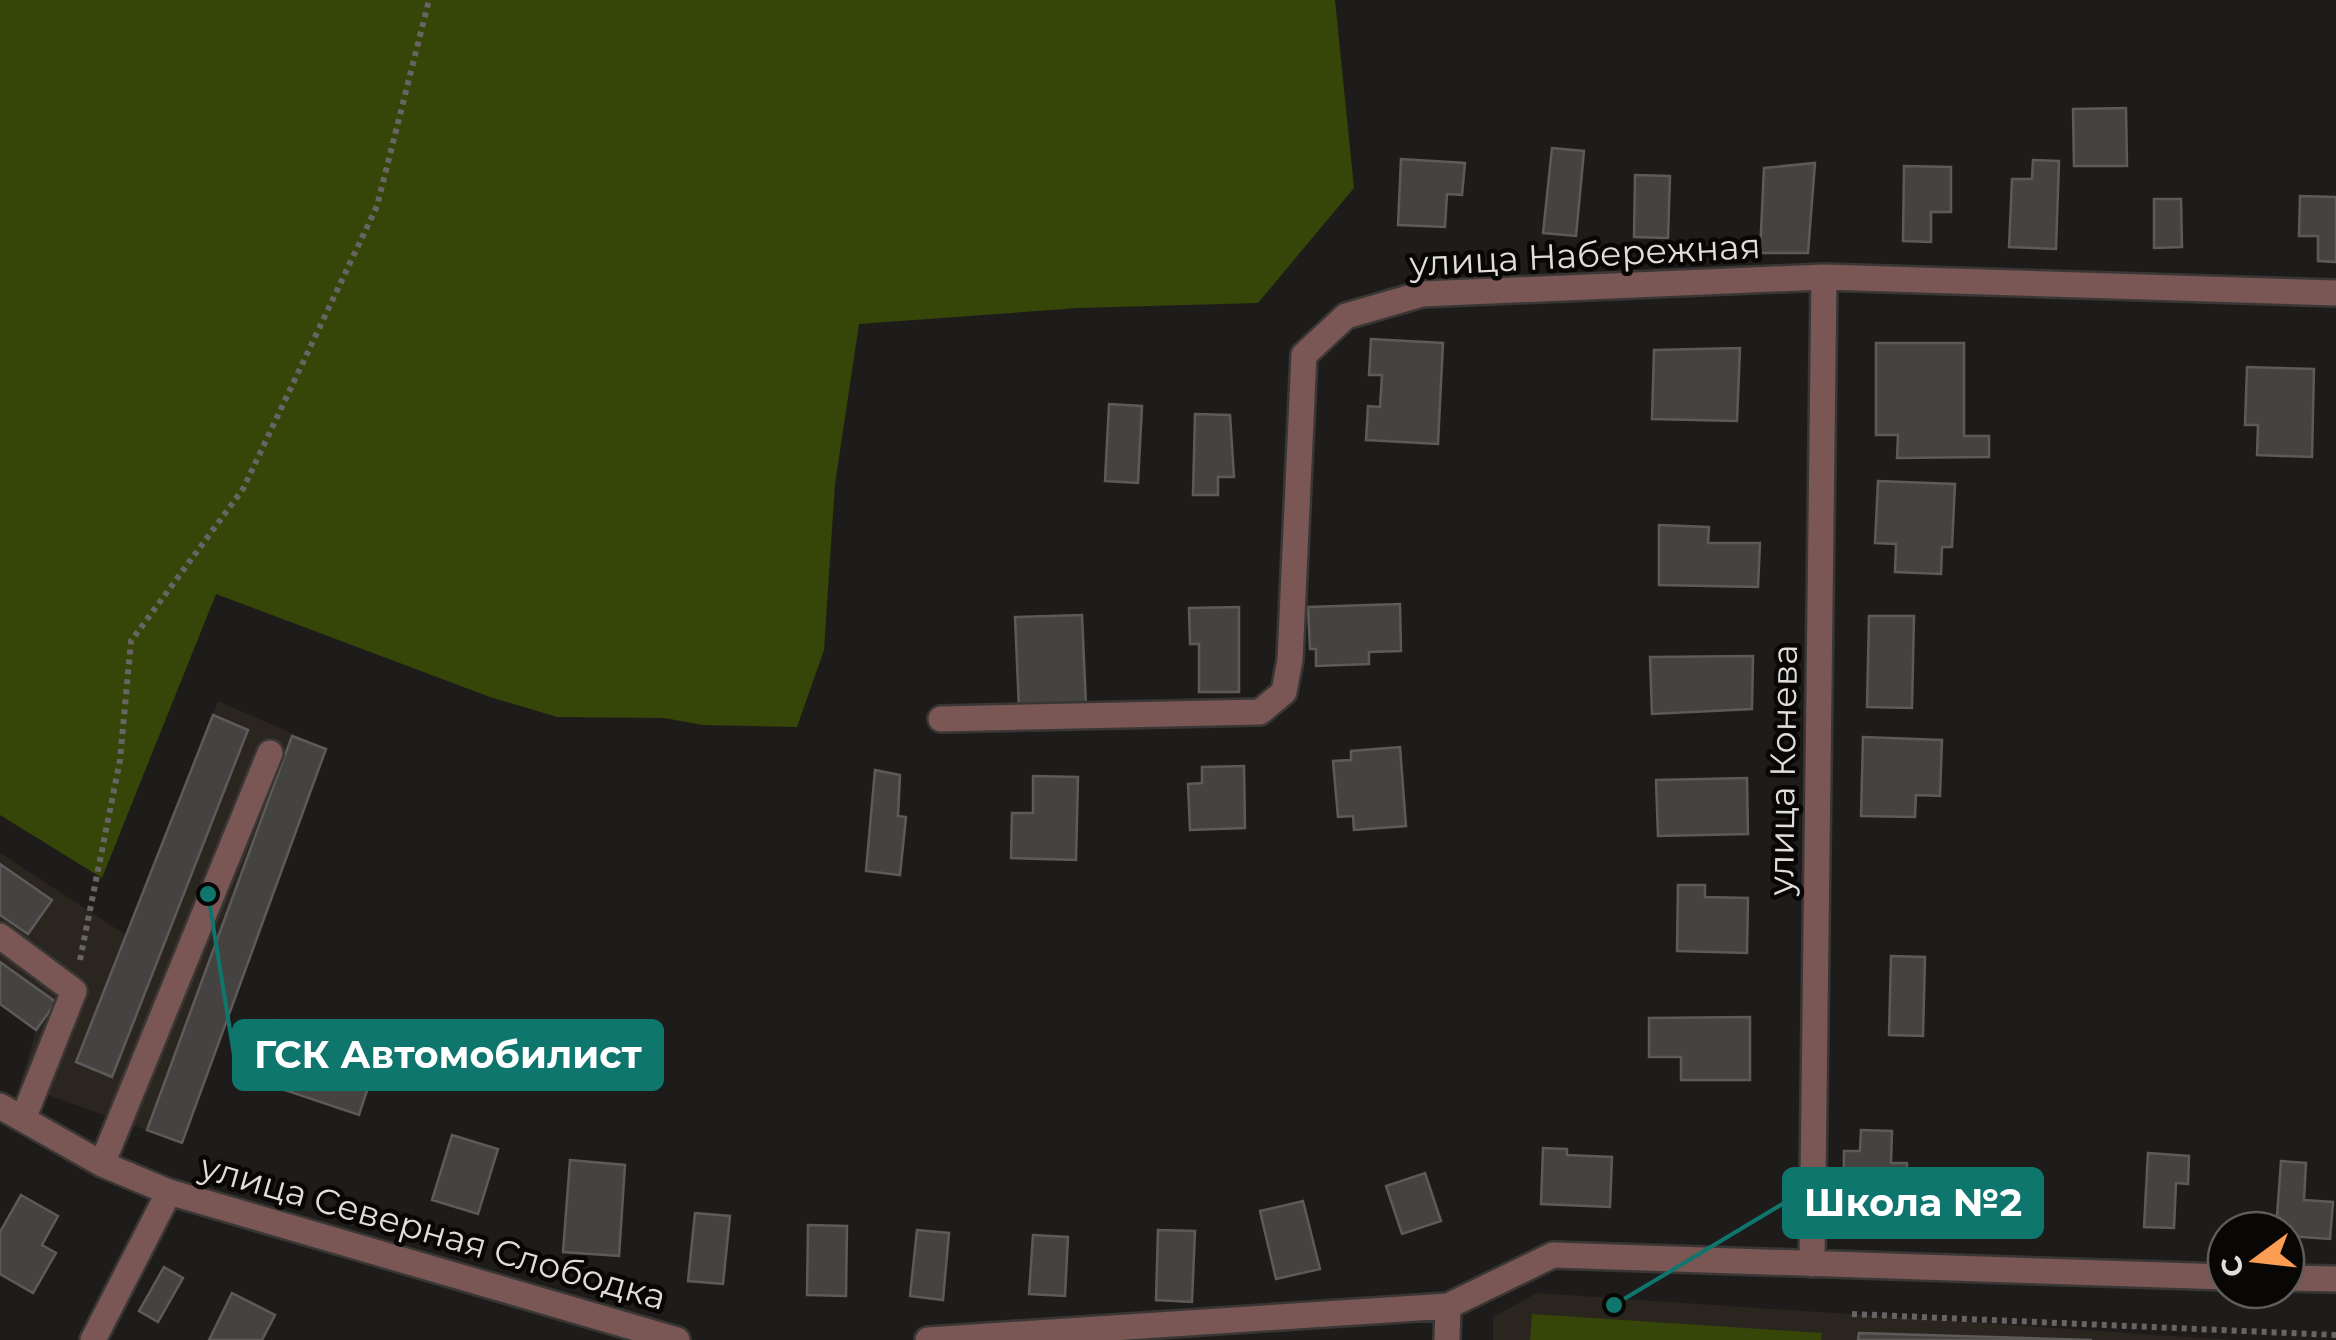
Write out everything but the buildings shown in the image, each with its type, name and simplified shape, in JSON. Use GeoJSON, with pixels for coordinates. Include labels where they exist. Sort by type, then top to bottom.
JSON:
{"type":"FeatureCollection","features":[{"type":"Feature","properties":{"kind":"street","name":"улица Набережная"},"geometry":{"type":"LineString","coordinates":[[941,719],[1260,712],[1284,692],[1290,660],[1304,355],[1346,316],[1422,294],[1824,277],[2336,293]]}},
{"type":"Feature","properties":{"kind":"street","name":"улица Конева"},"geometry":{"type":"LineString","coordinates":[[1812,1264],[1824,277]]}},
{"type":"Feature","properties":{"kind":"street"},"geometry":{"type":"LineString","coordinates":[[102,1164],[270,753]]}},
{"type":"Feature","properties":{"kind":"street"},"geometry":{"type":"LineString","coordinates":[[0,936],[74,991],[24,1118]]}},
{"type":"Feature","properties":{"kind":"street","name":"улица Северная Слободка"},"geometry":{"type":"LineString","coordinates":[[0,1106],[102,1164],[168,1192],[677,1340]]}},
{"type":"Feature","properties":{"kind":"street"},"geometry":{"type":"LineString","coordinates":[[93,1340],[168,1192]]}},
{"type":"Feature","properties":{"kind":"street"},"geometry":{"type":"LineString","coordinates":[[928,1340],[1448,1306],[1553,1255],[2206,1277]]}},
{"type":"Feature","properties":{"kind":"street"},"geometry":{"type":"LineString","coordinates":[[2306,1279],[2336,1280]]}},
{"type":"Feature","properties":{"kind":"street"},"geometry":{"type":"LineString","coordinates":[[1446,1340],[1448,1306]]}},
{"type":"Feature","properties":{"kind":"path"},"geometry":{"type":"LineString","coordinates":[[74,991],[120,760],[131,641],[243,489],[377,206],[428,0]]}},
{"type":"Feature","properties":{"kind":"path"},"geometry":{"type":"LineString","coordinates":[[1852,1314],[2336,1336]]}},
{"type":"Feature","properties":{"kind":"shaded area"},"geometry":{"type":"Polygon","coordinates":[[[218,701],[327,749],[182,1143],[20,1085],[36,1030],[0,1004],[0,853],[126,935],[218,701]]]}},
{"type":"Feature","properties":{"kind":"shaded area"},"geometry":{"type":"Polygon","coordinates":[[[1537,1293],[2233,1340],[1493,1340],[1493,1317],[1537,1293]]]}},
{"type":"Feature","properties":{"kind":"green space"},"geometry":{"type":"Polygon","coordinates":[[[0,0],[1335,0],[1354,188],[1258,303],[1078,308],[859,324],[835,484],[824,650],[797,727],[703,725],[664,718],[557,717],[490,697],[216,594],[102,878],[0,815],[0,0]]]}},
{"type":"Feature","properties":{"kind":"green space"},"geometry":{"type":"Polygon","coordinates":[[[1532,1314],[1822,1333],[1821,1340],[1530,1340],[1532,1314]]]}},
{"type":"Feature","properties":{"kind":"place","name":"ГСК Автомобилист"},"geometry":{"type":"Point","coordinates":[208,894]}},
{"type":"Feature","properties":{"kind":"place","name":"Школа №2"},"geometry":{"type":"Point","coordinates":[1614,1305]}}]}
